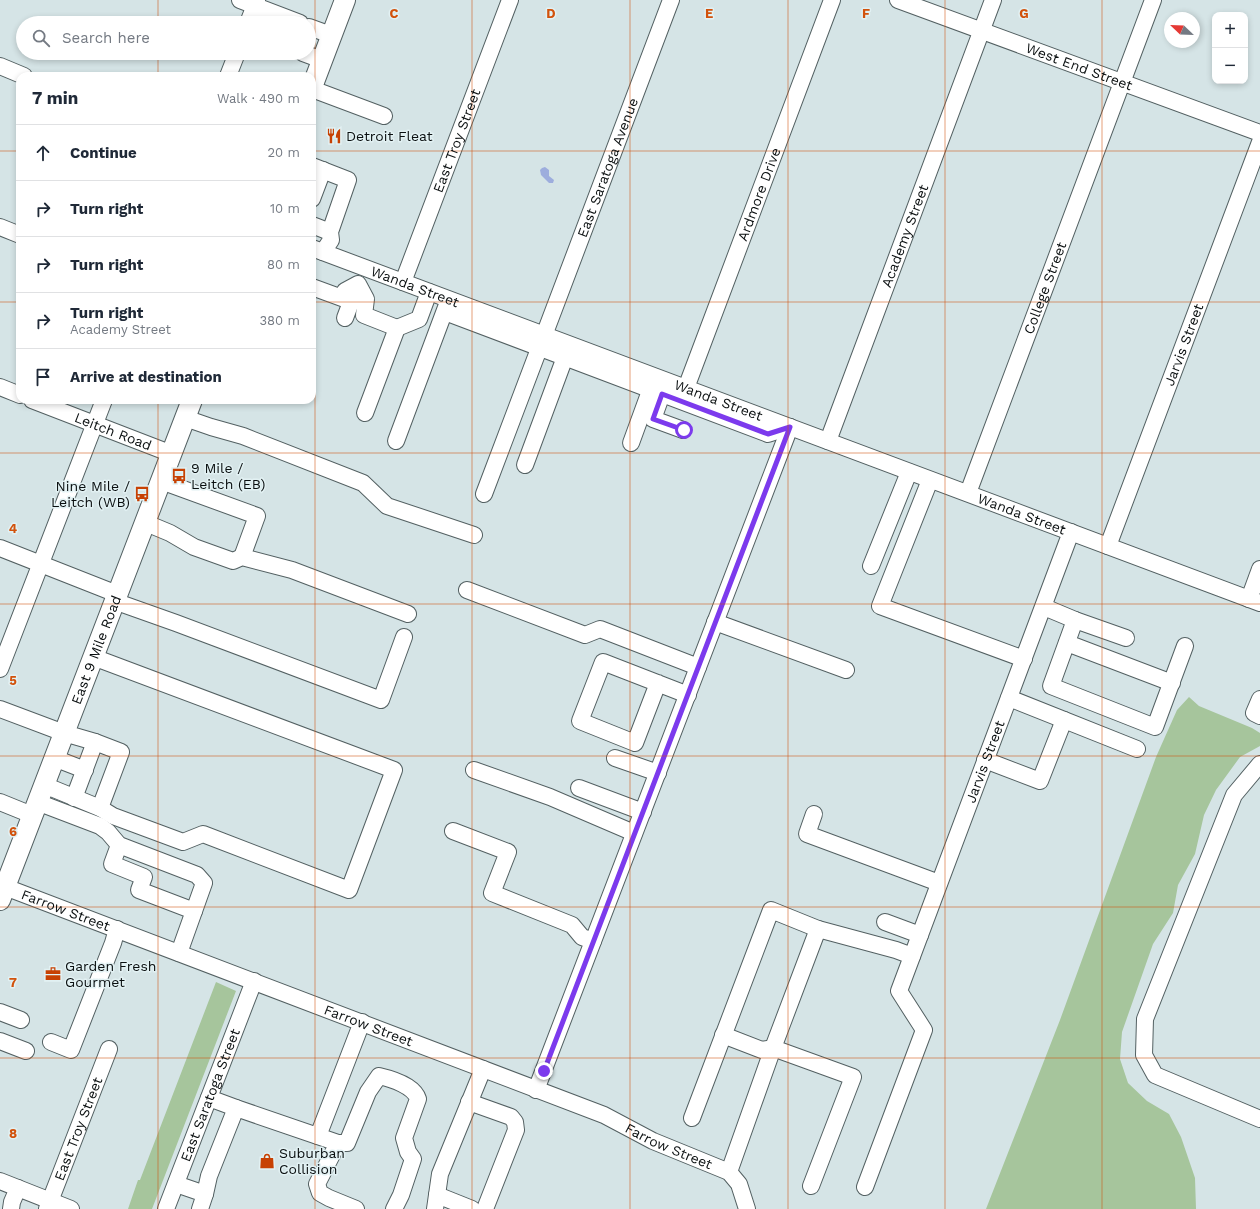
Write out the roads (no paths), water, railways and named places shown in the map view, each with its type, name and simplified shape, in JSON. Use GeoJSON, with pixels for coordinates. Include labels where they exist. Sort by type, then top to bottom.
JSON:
{"type":"FeatureCollection","features":[{"type":"Feature","properties":{"kind":"main road"},"geometry":{"type":"LineString","coordinates":[[316,77],[344,0]]}},
{"type":"Feature","properties":{"kind":"main road","name":"East 9 Mile Road"},"geometry":{"type":"LineString","coordinates":[[4,882],[38,801],[189,409]]}},
{"type":"Feature","properties":{"kind":"street","name":"East Troy Street"},"geometry":{"type":"LineString","coordinates":[[403,282],[510,0]]}},
{"type":"Feature","properties":{"kind":"street","name":"East Saratoga Avenue"},"geometry":{"type":"LineString","coordinates":[[484,494],[671,0]]}},
{"type":"Feature","properties":{"kind":"street","name":"Ardmore Drive"},"geometry":{"type":"LineString","coordinates":[[686,388],[832,0]]}},
{"type":"Feature","properties":{"kind":"street","name":"West End Street"},"geometry":{"type":"LineString","coordinates":[[898,0],[1260,133]]}},
{"type":"Feature","properties":{"kind":"street","name":"Academy Street"},"geometry":{"type":"LineString","coordinates":[[828,441],[993,0]]}},
{"type":"Feature","properties":{"kind":"street","name":"College Street"},"geometry":{"type":"LineString","coordinates":[[968,493],[1153,0]]}},
{"type":"Feature","properties":{"kind":"street"},"geometry":{"type":"LineString","coordinates":[[249,16],[251,2],[284,16]]}},
{"type":"Feature","properties":{"kind":"street"},"geometry":{"type":"LineString","coordinates":[[316,30],[331,35]]}},
{"type":"Feature","properties":{"kind":"street"},"geometry":{"type":"LineString","coordinates":[[316,58],[322,60]]}},
{"type":"Feature","properties":{"kind":"street"},"geometry":{"type":"LineString","coordinates":[[230,72],[234,60]]}},
{"type":"Feature","properties":{"kind":"street"},"geometry":{"type":"LineString","coordinates":[[0,66],[16,73]]}},
{"type":"Feature","properties":{"kind":"street"},"geometry":{"type":"LineString","coordinates":[[316,90],[384,116]]}},
{"type":"Feature","properties":{"kind":"street","name":"Jarvis Street"},"geometry":{"type":"LineString","coordinates":[[1108,546],[1260,142]]}},
{"type":"Feature","properties":{"kind":"street"},"geometry":{"type":"LineString","coordinates":[[317,168],[348,180],[330,232],[331,240],[318,250]]}},
{"type":"Feature","properties":{"kind":"street"},"geometry":{"type":"LineString","coordinates":[[0,227],[16,233]]}},
{"type":"Feature","properties":{"kind":"street"},"geometry":{"type":"LineString","coordinates":[[316,227],[330,232]]}},
{"type":"Feature","properties":{"kind":"street","name":"Wanda Street"},"geometry":{"type":"LineString","coordinates":[[318,250],[429,292],[447,306],[542,341],[656,387],[686,388],[1254,601]]}},
{"type":"Feature","properties":{"kind":"street"},"geometry":{"type":"LineString","coordinates":[[345,318],[364,268]]}},
{"type":"Feature","properties":{"kind":"street"},"geometry":{"type":"LineString","coordinates":[[316,288],[342,298],[345,291],[358,284]]}},
{"type":"Feature","properties":{"kind":"street"},"geometry":{"type":"LineString","coordinates":[[358,284],[366,299],[364,315],[397,328],[419,319],[429,292]]}},
{"type":"Feature","properties":{"kind":"street"},"geometry":{"type":"LineString","coordinates":[[396,441],[447,306]]}},
{"type":"Feature","properties":{"kind":"street"},"geometry":{"type":"LineString","coordinates":[[365,413],[397,328]]}},
{"type":"Feature","properties":{"kind":"street"},"geometry":{"type":"LineString","coordinates":[[525,465],[567,351]]}},
{"type":"Feature","properties":{"kind":"street"},"geometry":{"type":"LineString","coordinates":[[0,387],[16,393]]}},
{"type":"Feature","properties":{"kind":"street"},"geometry":{"type":"LineString","coordinates":[[656,387],[768,434],[790,427]]}},
{"type":"Feature","properties":{"kind":"street"},"geometry":{"type":"LineString","coordinates":[[656,387],[653,419],[684,430]]}},
{"type":"Feature","properties":{"kind":"street"},"geometry":{"type":"LineString","coordinates":[[631,443],[656,387]]}},
{"type":"Feature","properties":{"kind":"street","name":"Leitch Road"},"geometry":{"type":"LineString","coordinates":[[42,404],[172,454]]}},
{"type":"Feature","properties":{"kind":"street"},"geometry":{"type":"LineString","coordinates":[[0,669],[102,404]]}},
{"type":"Feature","properties":{"kind":"street"},"geometry":{"type":"LineString","coordinates":[[189,409],[211,427],[243,436],[363,483],[387,506],[474,536]]}},
{"type":"Feature","properties":{"kind":"street"},"geometry":{"type":"LineString","coordinates":[[536,1090],[790,427]]}},
{"type":"Feature","properties":{"kind":"street"},"geometry":{"type":"LineString","coordinates":[[871,566],[909,472]]}},
{"type":"Feature","properties":{"kind":"street"},"geometry":{"type":"LineString","coordinates":[[930,480],[880,606],[1024,659]]}},
{"type":"Feature","properties":{"kind":"street"},"geometry":{"type":"LineString","coordinates":[[161,481],[257,516],[242,557]]}},
{"type":"Feature","properties":{"kind":"street"},"geometry":{"type":"LineString","coordinates":[[146,523],[170,532],[194,547],[233,561],[242,557],[292,570],[408,614]]}},
{"type":"Feature","properties":{"kind":"street","name":"Jarvis Street"},"geometry":{"type":"LineString","coordinates":[[865,1187],[924,1030],[899,991],[1071,532]]}},
{"type":"Feature","properties":{"kind":"street"},"geometry":{"type":"LineString","coordinates":[[0,548],[191,628],[381,700],[404,637]]}},
{"type":"Feature","properties":{"kind":"street"},"geometry":{"type":"LineString","coordinates":[[1254,601],[1260,569]]}},
{"type":"Feature","properties":{"kind":"street"},"geometry":{"type":"LineString","coordinates":[[467,590],[585,635],[600,629],[698,667]]}},
{"type":"Feature","properties":{"kind":"street"},"geometry":{"type":"LineString","coordinates":[[1044,607],[1126,638]]}},
{"type":"Feature","properties":{"kind":"street"},"geometry":{"type":"LineString","coordinates":[[1075,620],[1050,686],[1155,727],[1185,646]]}},
{"type":"Feature","properties":{"kind":"street"},"geometry":{"type":"LineString","coordinates":[[715,622],[846,670]]}},
{"type":"Feature","properties":{"kind":"street"},"geometry":{"type":"LineString","coordinates":[[1067,643],[1172,683]]}},
{"type":"Feature","properties":{"kind":"street"},"geometry":{"type":"LineString","coordinates":[[0,802],[74,798],[100,808],[113,816],[184,842],[203,834],[349,890],[394,770],[93,657]]}},
{"type":"Feature","properties":{"kind":"street"},"geometry":{"type":"LineString","coordinates":[[658,683],[635,743],[580,721],[603,662],[658,683],[688,695]]}},
{"type":"Feature","properties":{"kind":"street"},"geometry":{"type":"LineString","coordinates":[[1009,698],[1137,749]]}},
{"type":"Feature","properties":{"kind":"street"},"geometry":{"type":"LineString","coordinates":[[1260,699],[1254,714],[1260,716]]}},
{"type":"Feature","properties":{"kind":"street"},"geometry":{"type":"LineString","coordinates":[[0,708],[64,733],[95,742],[121,752],[100,808]]}},
{"type":"Feature","properties":{"kind":"street"},"geometry":{"type":"LineString","coordinates":[[986,760],[1040,781],[1064,720]]}},
{"type":"Feature","properties":{"kind":"street"},"geometry":{"type":"LineString","coordinates":[[74,798],[95,742]]}},
{"type":"Feature","properties":{"kind":"street"},"geometry":{"type":"LineString","coordinates":[[54,758],[84,770]]}},
{"type":"Feature","properties":{"kind":"street"},"geometry":{"type":"LineString","coordinates":[[615,758],[658,773]]}},
{"type":"Feature","properties":{"kind":"street"},"geometry":{"type":"LineString","coordinates":[[1260,764],[1234,795],[1231,802],[1146,1018],[1144,1055],[1155,1075],[1260,1120]]}},
{"type":"Feature","properties":{"kind":"street"},"geometry":{"type":"LineString","coordinates":[[474,770],[550,797],[634,833]]}},
{"type":"Feature","properties":{"kind":"street"},"geometry":{"type":"LineString","coordinates":[[579,788],[643,812]]}},
{"type":"Feature","properties":{"kind":"street"},"geometry":{"type":"LineString","coordinates":[[38,801],[100,826],[108,832],[119,845],[197,875],[204,883],[179,953]]}},
{"type":"Feature","properties":{"kind":"street"},"geometry":{"type":"LineString","coordinates":[[814,814],[807,834],[939,883]]}},
{"type":"Feature","properties":{"kind":"street"},"geometry":{"type":"LineString","coordinates":[[452,831],[508,852],[492,893],[572,925],[582,937],[593,942]]}},
{"type":"Feature","properties":{"kind":"street"},"geometry":{"type":"LineString","coordinates":[[119,845],[112,864],[144,877]]}},
{"type":"Feature","properties":{"kind":"street"},"geometry":{"type":"LineString","coordinates":[[152,858],[139,890],[194,911]]}},
{"type":"Feature","properties":{"kind":"street","name":"Farrow Street"},"geometry":{"type":"LineString","coordinates":[[4,882],[179,953],[604,1116],[653,1141],[729,1172]]}},
{"type":"Feature","properties":{"kind":"street"},"geometry":{"type":"LineString","coordinates":[[692,1118],[770,910],[818,929],[896,950],[912,956]]}},
{"type":"Feature","properties":{"kind":"street"},"geometry":{"type":"LineString","coordinates":[[885,922],[920,935]]}},
{"type":"Feature","properties":{"kind":"street"},"geometry":{"type":"LineString","coordinates":[[51,1042],[71,1050],[118,929]]}},
{"type":"Feature","properties":{"kind":"street"},"geometry":{"type":"LineString","coordinates":[[747,1209],[739,1184],[729,1172],[773,1048],[818,929]]}},
{"type":"Feature","properties":{"kind":"street","name":"East Saratoga Street"},"geometry":{"type":"LineString","coordinates":[[166,1209],[254,981]]}},
{"type":"Feature","properties":{"kind":"street"},"geometry":{"type":"LineString","coordinates":[[0,1012],[22,1020]]}},
{"type":"Feature","properties":{"kind":"street"},"geometry":{"type":"LineString","coordinates":[[318,1136],[362,1022]]}},
{"type":"Feature","properties":{"kind":"street"},"geometry":{"type":"LineString","coordinates":[[723,1035],[762,1050],[773,1048],[853,1077],[811,1186]]}},
{"type":"Feature","properties":{"kind":"street"},"geometry":{"type":"LineString","coordinates":[[0,1041],[26,1051]]}},
{"type":"Feature","properties":{"kind":"street","name":"East Troy Street"},"geometry":{"type":"LineString","coordinates":[[49,1205],[109,1049]]}},
{"type":"Feature","properties":{"kind":"street"},"geometry":{"type":"LineString","coordinates":[[469,1208],[436,1202],[440,1174],[483,1069]]}},
{"type":"Feature","properties":{"kind":"street"},"geometry":{"type":"LineString","coordinates":[[210,1098],[338,1143],[347,1143],[368,1092],[379,1076],[386,1077],[410,1088],[416,1094],[418,1099],[404,1138],[408,1152],[413,1159],[401,1195],[394,1209]]}},
{"type":"Feature","properties":{"kind":"street"},"geometry":{"type":"LineString","coordinates":[[469,1102],[511,1117],[515,1122],[516,1130],[485,1209]]}},
{"type":"Feature","properties":{"kind":"street"},"geometry":{"type":"LineString","coordinates":[[176,1184],[202,1202],[209,1176],[236,1108]]}},
{"type":"Feature","properties":{"kind":"street"},"geometry":{"type":"LineString","coordinates":[[338,1143],[317,1184],[320,1193],[356,1209]]}},
{"type":"Feature","properties":{"kind":"street"},"geometry":{"type":"LineString","coordinates":[[0,1181],[18,1188],[49,1205],[71,1209]]}},
{"type":"Feature","properties":{"kind":"street"},"geometry":{"type":"LineString","coordinates":[[11,1209],[12,1202],[18,1188]]}},
{"type":"Feature","properties":{"kind":"water"},"geometry":{"type":"Polygon","coordinates":[[[545,167],[549,170],[549,176],[554,180],[553,183],[549,183],[541,175],[540,170],[545,167]]]}},
{"type":"Feature","properties":{"kind":"place","name":"Detroit Fleat"},"geometry":{"type":"Point","coordinates":[334,136]}},
{"type":"Feature","properties":{"kind":"place","name":"9 Mile / Leitch (EB)"},"geometry":{"type":"Point","coordinates":[179,476]}},
{"type":"Feature","properties":{"kind":"place","name":"Nine Mile / Leitch (WB)"},"geometry":{"type":"Point","coordinates":[142,494]}},
{"type":"Feature","properties":{"kind":"place","name":"Garden Fresh Gourmet"},"geometry":{"type":"Point","coordinates":[53,974]}},
{"type":"Feature","properties":{"kind":"place","name":"Suburban Collision"},"geometry":{"type":"Point","coordinates":[267,1161]}}]}
